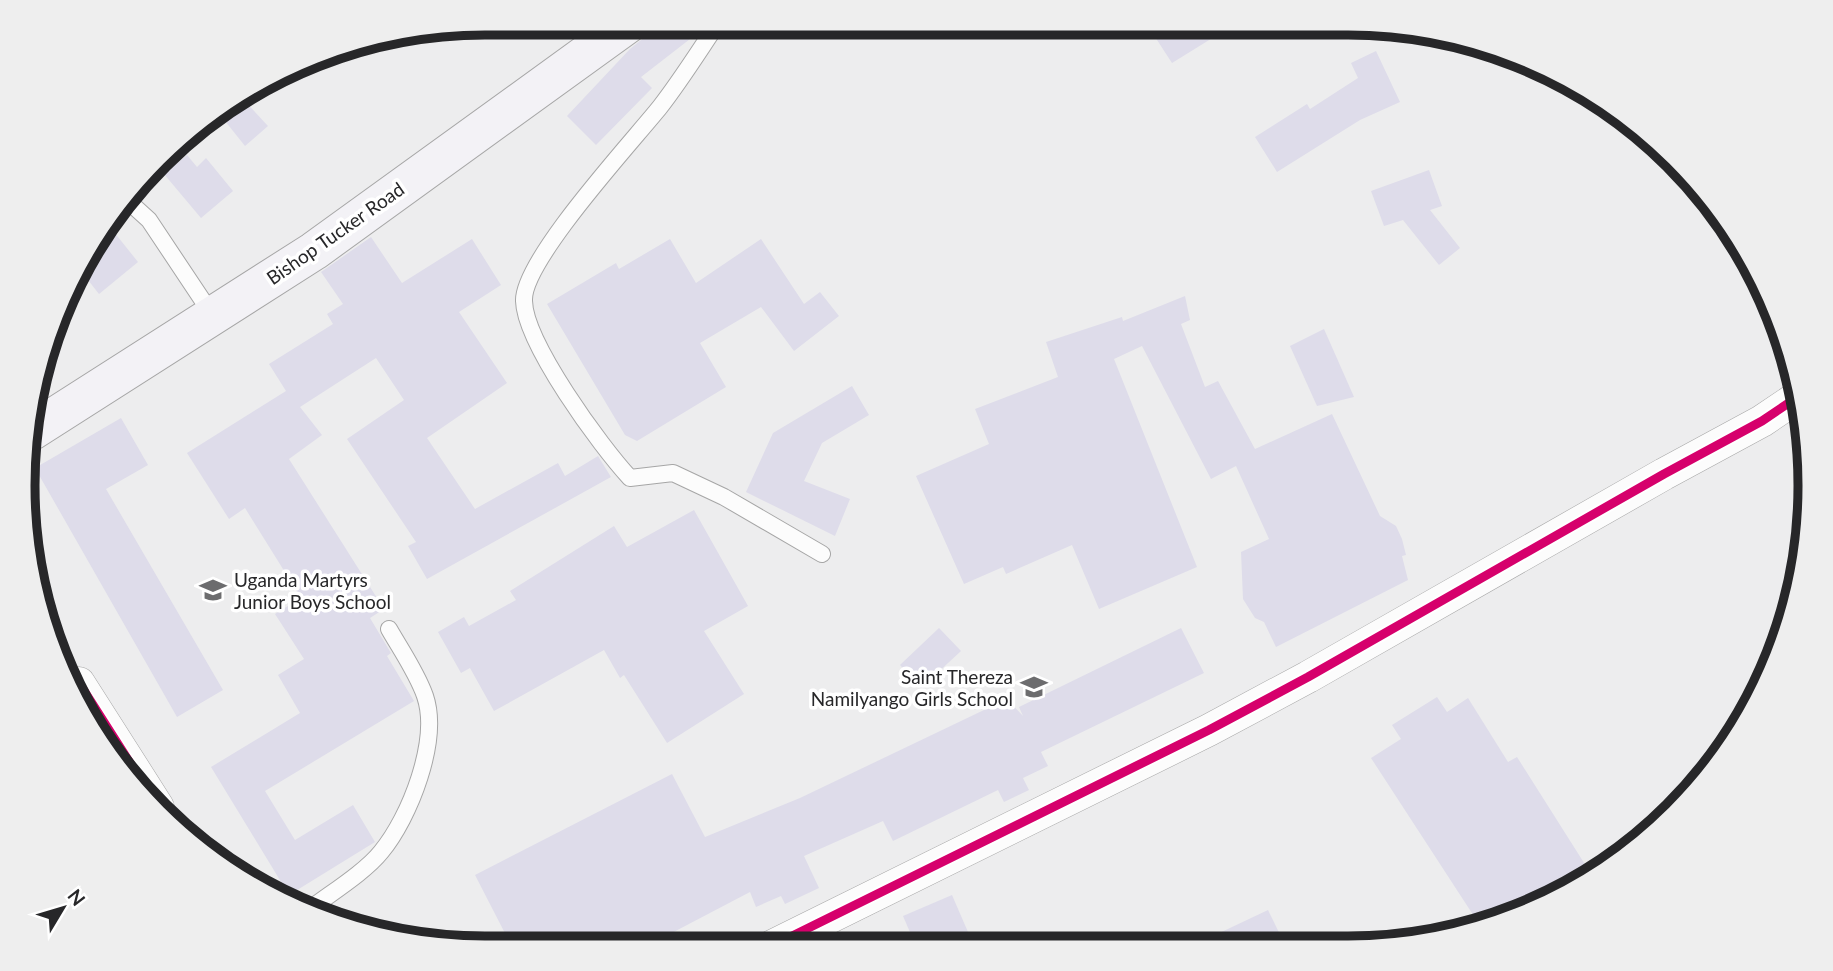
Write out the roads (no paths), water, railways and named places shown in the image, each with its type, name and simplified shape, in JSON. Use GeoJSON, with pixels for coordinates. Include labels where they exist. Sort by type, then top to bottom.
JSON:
{"type":"FeatureCollection","features":[{"type":"Feature","properties":{"kind":"main road","name":"Bishop Tucker Road"},"geometry":{"type":"LineString","coordinates":[[39,426],[314,251],[612,35]]}},
{"type":"Feature","properties":{"kind":"street"},"geometry":{"type":"LineString","coordinates":[[792,936],[1196,736],[1295,684],[1762,421],[1790,403]]}},
{"type":"Feature","properties":{"kind":"lane"},"geometry":{"type":"LineString","coordinates":[[710,35],[662,104],[594,186],[553,242],[531,275],[523,300],[539,348],[613,460],[630,478],[673,473],[724,497],[822,554]]}},
{"type":"Feature","properties":{"kind":"lane"},"geometry":{"type":"LineString","coordinates":[[133,205],[149,220],[213,316]]}},
{"type":"Feature","properties":{"kind":"lane"},"geometry":{"type":"LineString","coordinates":[[317,903],[381,853],[404,815],[421,773],[430,728],[425,696],[389,629]]}},
{"type":"Feature","properties":{"kind":"place","name":"Uganda Martyrs Junior Boys School"},"geometry":{"type":"Point","coordinates":[213,590]}},
{"type":"Feature","properties":{"kind":"place","name":"Saint Thereza Namilyango Girls School"},"geometry":{"type":"Point","coordinates":[1034,687]}}]}
